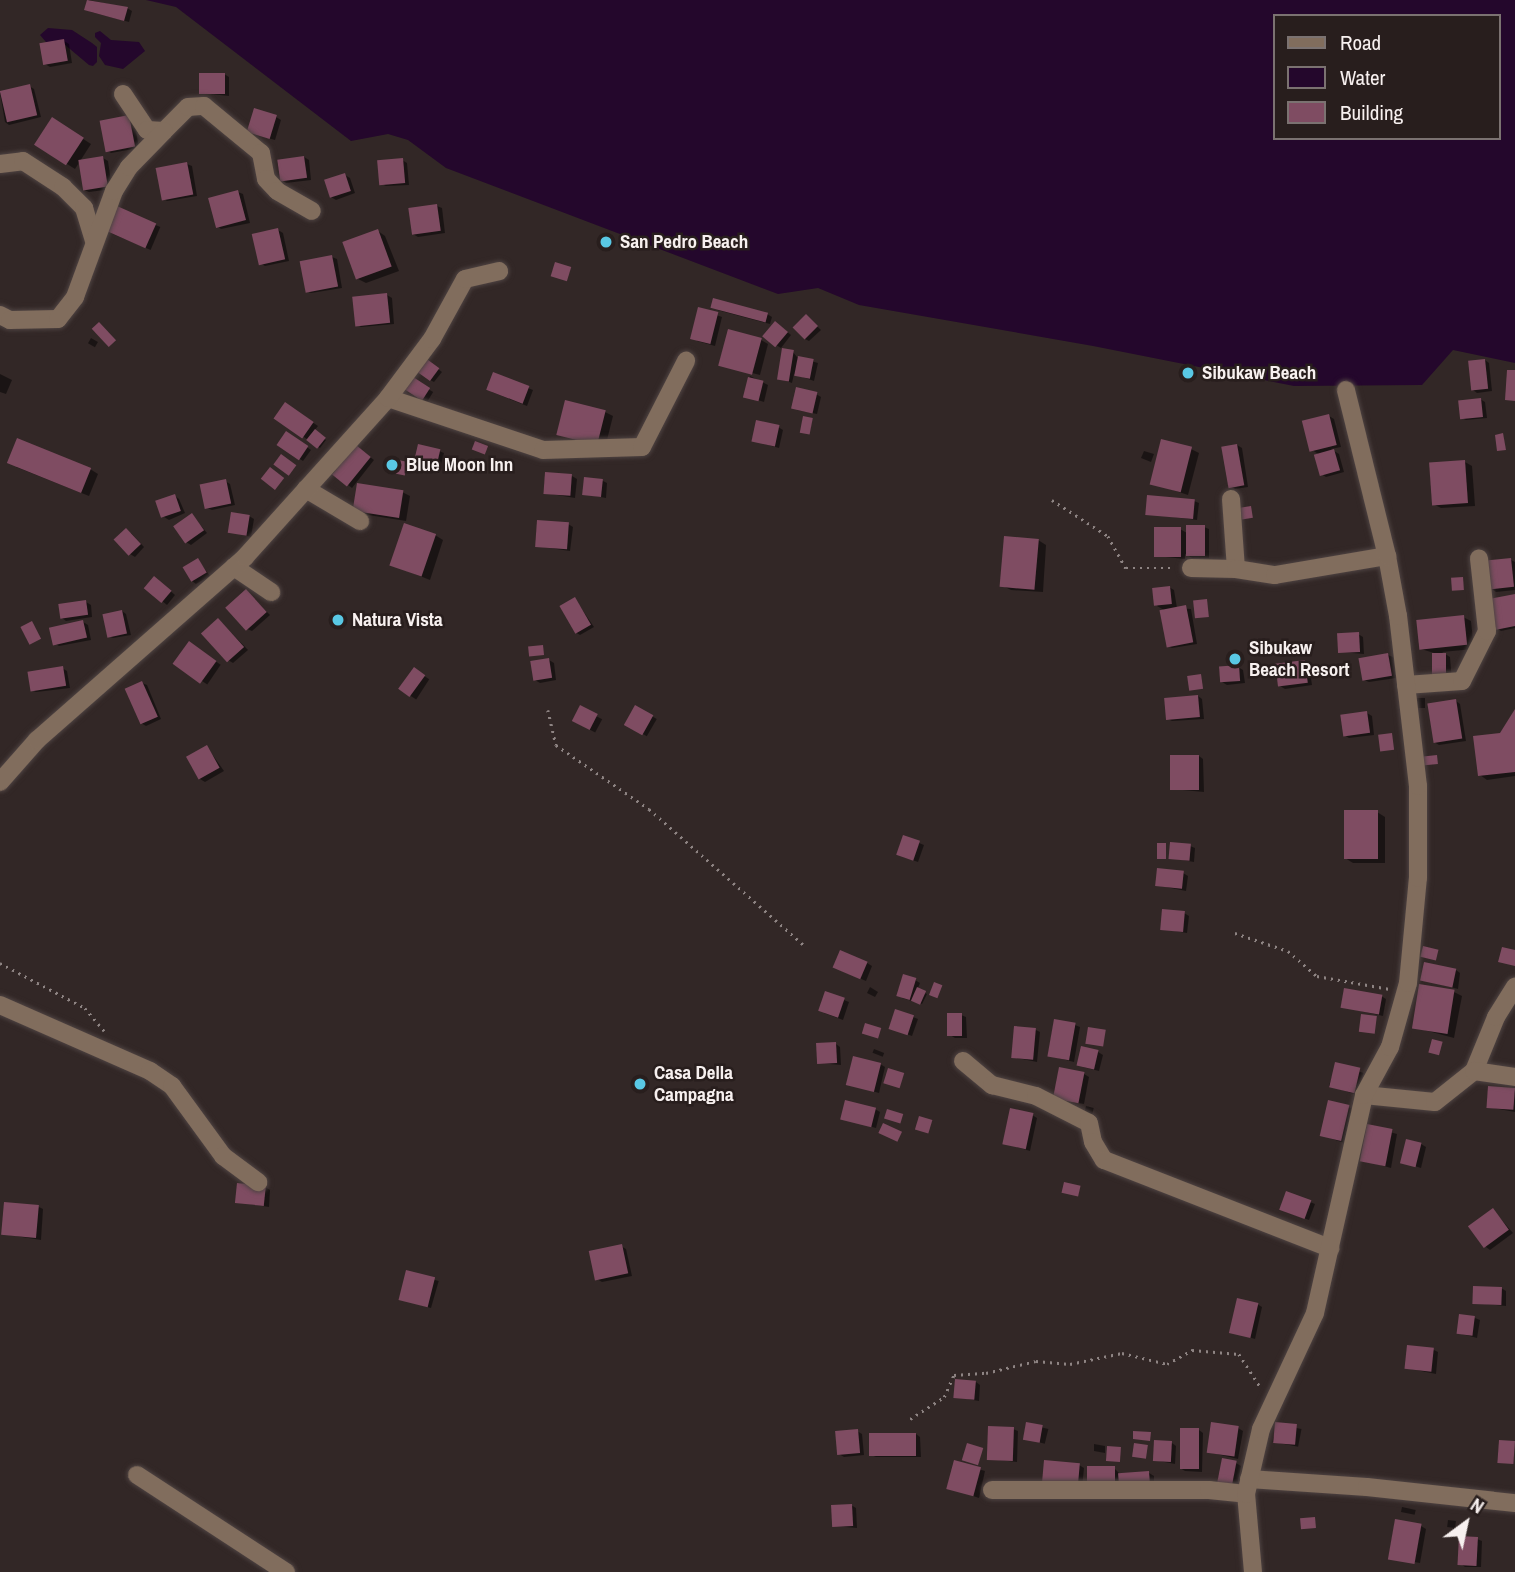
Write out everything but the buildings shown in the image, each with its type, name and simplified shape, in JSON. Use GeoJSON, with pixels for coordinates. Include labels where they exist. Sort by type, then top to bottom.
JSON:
{"type":"FeatureCollection","features":[{"type":"Feature","properties":{"kind":"street"},"geometry":{"type":"LineString","coordinates":[[123,94],[147,130],[164,131]]}},
{"type":"Feature","properties":{"kind":"street"},"geometry":{"type":"LineString","coordinates":[[0,315],[10,320],[58,319],[75,296],[114,191],[129,167],[188,107],[204,106],[261,153],[266,179],[277,191],[312,211]]}},
{"type":"Feature","properties":{"kind":"street"},"geometry":{"type":"LineString","coordinates":[[0,164],[23,161],[63,187],[84,208],[94,240]]}},
{"type":"Feature","properties":{"kind":"street"},"geometry":{"type":"LineString","coordinates":[[0,782],[37,740],[234,567],[388,398],[432,339],[465,279],[499,271]]}},
{"type":"Feature","properties":{"kind":"street"},"geometry":{"type":"LineString","coordinates":[[388,398],[543,450],[642,447],[686,361]]}},
{"type":"Feature","properties":{"kind":"street"},"geometry":{"type":"LineString","coordinates":[[1253,1572],[1247,1487],[1262,1429],[1315,1313],[1364,1095],[1390,1047],[1405,992],[1418,878],[1418,786],[1387,556],[1346,390]]}},
{"type":"Feature","properties":{"kind":"street"},"geometry":{"type":"LineString","coordinates":[[306,489],[360,522]]}},
{"type":"Feature","properties":{"kind":"street"},"geometry":{"type":"LineString","coordinates":[[1231,499],[1236,569]]}},
{"type":"Feature","properties":{"kind":"street"},"geometry":{"type":"LineString","coordinates":[[1191,568],[1236,569],[1275,575],[1387,556]]}},
{"type":"Feature","properties":{"kind":"street"},"geometry":{"type":"LineString","coordinates":[[1406,685],[1462,681],[1488,631],[1479,558]]}},
{"type":"Feature","properties":{"kind":"street"},"geometry":{"type":"LineString","coordinates":[[234,567],[271,592]]}},
{"type":"Feature","properties":{"kind":"street"},"geometry":{"type":"LineString","coordinates":[[1364,1095],[1435,1102],[1474,1070],[1496,1017],[1515,986]]}},
{"type":"Feature","properties":{"kind":"street"},"geometry":{"type":"LineString","coordinates":[[0,1005],[150,1071],[172,1086],[223,1156],[258,1182]]}},
{"type":"Feature","properties":{"kind":"street"},"geometry":{"type":"LineString","coordinates":[[963,1061],[992,1085],[1036,1096],[1089,1123],[1093,1142],[1104,1160],[1228,1206],[1330,1248]]}},
{"type":"Feature","properties":{"kind":"street"},"geometry":{"type":"LineString","coordinates":[[1474,1070],[1515,1077]]}},
{"type":"Feature","properties":{"kind":"street"},"geometry":{"type":"LineString","coordinates":[[137,1475],[286,1572]]}},
{"type":"Feature","properties":{"kind":"street"},"geometry":{"type":"LineString","coordinates":[[992,1490],[1367,1487],[1515,1503]]}},
{"type":"Feature","properties":{"kind":"path"},"geometry":{"type":"LineString","coordinates":[[1052,500],[1108,536],[1126,568],[1191,568]]}},
{"type":"Feature","properties":{"kind":"path"},"geometry":{"type":"LineString","coordinates":[[548,710],[556,744],[649,809],[806,947]]}},
{"type":"Feature","properties":{"kind":"path"},"geometry":{"type":"LineString","coordinates":[[1235,933],[1288,951],[1317,976],[1405,992]]}},
{"type":"Feature","properties":{"kind":"path"},"geometry":{"type":"LineString","coordinates":[[0,963],[85,1008],[108,1036]]}},
{"type":"Feature","properties":{"kind":"path"},"geometry":{"type":"LineString","coordinates":[[911,1419],[944,1397],[954,1375],[986,1373],[1036,1362],[1070,1364],[1122,1353],[1167,1364],[1192,1350],[1239,1354],[1272,1405]]}},
{"type":"Feature","properties":{"kind":"water"},"geometry":{"type":"Polygon","coordinates":[[[146,0],[1515,0],[1515,363],[1453,350],[1422,385],[1294,386],[1093,346],[859,305],[818,288],[778,294],[446,168],[408,140],[388,134],[351,141],[176,7],[146,0]]]}},
{"type":"Feature","properties":{"kind":"water"},"geometry":{"type":"Polygon","coordinates":[[[48,28],[72,30],[92,43],[97,47],[97,62],[93,66],[89,65],[64,44],[46,42],[40,35],[48,28]]]}},
{"type":"Feature","properties":{"kind":"water"},"geometry":{"type":"Polygon","coordinates":[[[100,31],[111,40],[139,42],[145,51],[123,69],[105,65],[99,56],[101,43],[95,37],[95,33],[100,31]]]}},
{"type":"Feature","properties":{"kind":"place","name":"San Pedro Beach"},"geometry":{"type":"Point","coordinates":[606,242]}},
{"type":"Feature","properties":{"kind":"place","name":"Sibukaw Beach"},"geometry":{"type":"Point","coordinates":[1188,373]}},
{"type":"Feature","properties":{"kind":"place","name":"Blue Moon Inn"},"geometry":{"type":"Point","coordinates":[392,465]}},
{"type":"Feature","properties":{"kind":"place","name":"Natura Vista"},"geometry":{"type":"Point","coordinates":[338,620]}},
{"type":"Feature","properties":{"kind":"place","name":"Sibukaw Beach Resort"},"geometry":{"type":"Point","coordinates":[1235,659]}},
{"type":"Feature","properties":{"kind":"place","name":"Casa Della Campagna"},"geometry":{"type":"Point","coordinates":[640,1084]}}]}
